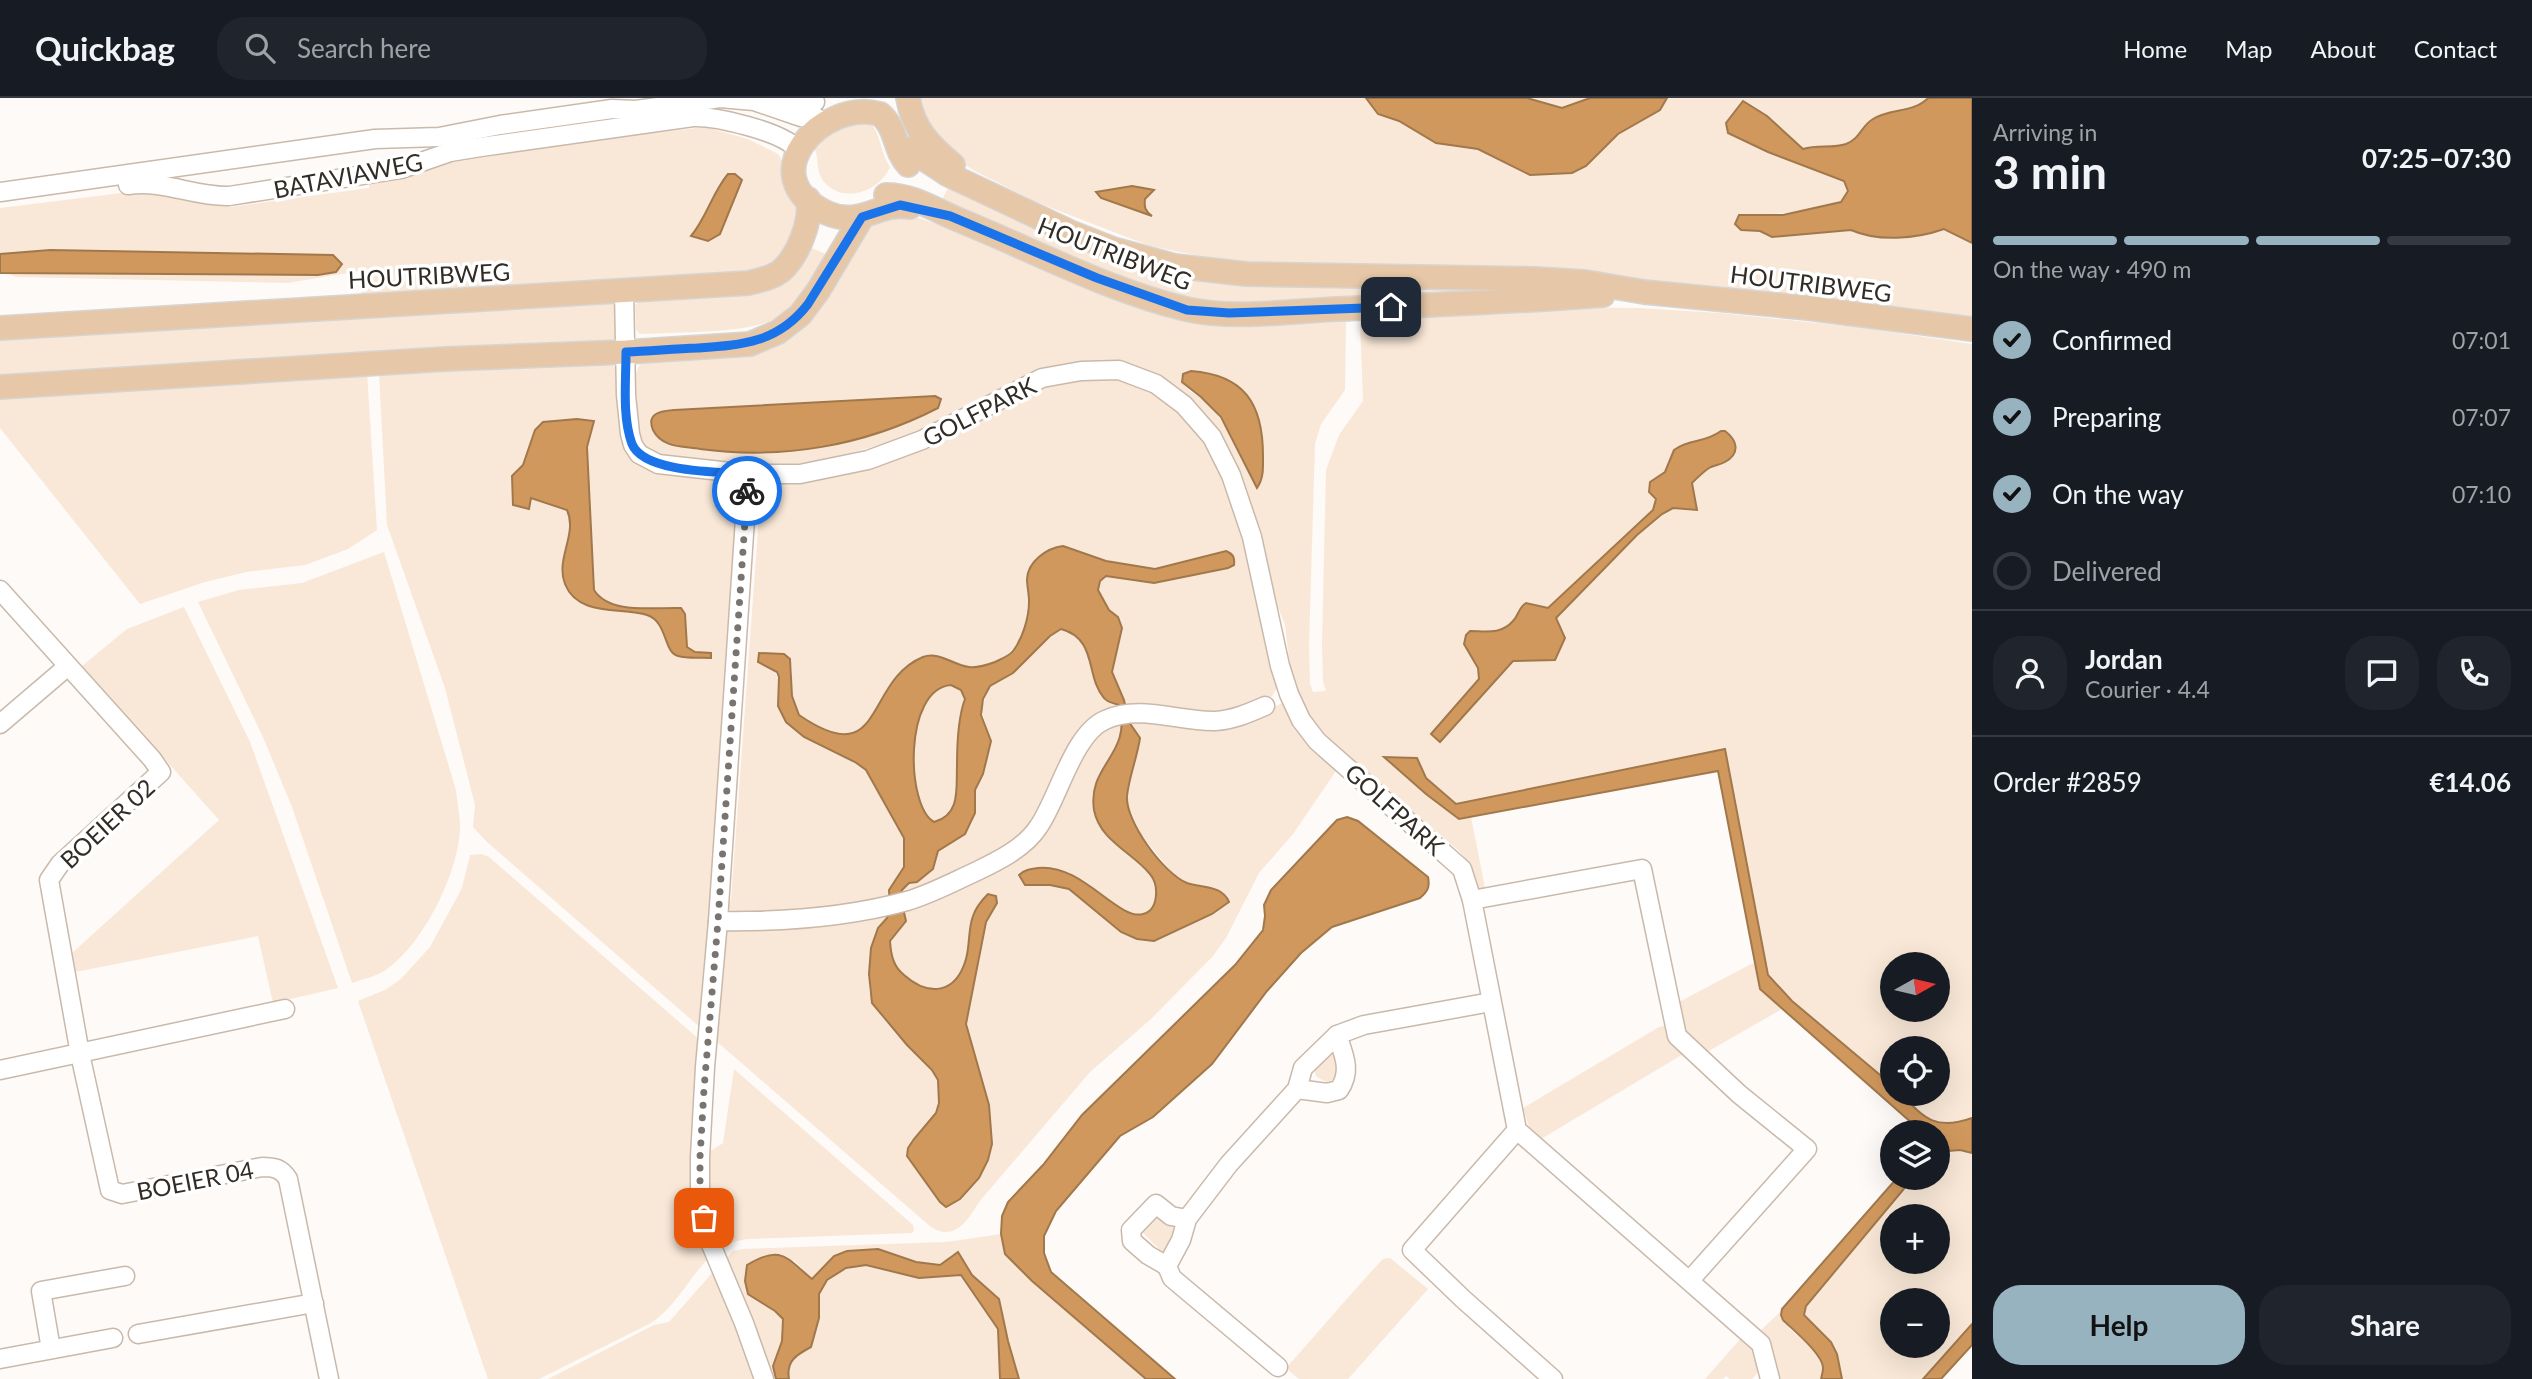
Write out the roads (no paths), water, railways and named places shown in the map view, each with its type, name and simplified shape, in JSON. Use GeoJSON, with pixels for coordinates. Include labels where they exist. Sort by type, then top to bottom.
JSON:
{"type":"FeatureCollection","features":[{"type":"Feature","properties":{"kind":"main road"},"geometry":{"type":"LineString","coordinates":[[874,98],[899,103],[912,116],[925,140],[989,193]]}},
{"type":"Feature","properties":{"kind":"main road"},"geometry":{"type":"LineString","coordinates":[[899,103],[907,134],[908,156],[899,181],[885,202],[874,203],[854,214],[826,212],[808,199],[795,177],[794,154],[803,130],[829,104],[866,106],[885,119],[894,131],[899,153],[908,156]]}},
{"type":"Feature","properties":{"kind":"main road"},"geometry":{"type":"LineString","coordinates":[[794,154],[805,162],[811,183],[820,195],[854,214]]}},
{"type":"Feature","properties":{"kind":"main road","name":"HOUTRIBWEG"},"geometry":{"type":"LineString","coordinates":[[908,156],[1070,232],[1113,249],[1204,270],[1585,282],[1644,292],[1782,305],[1972,329]]}},
{"type":"Feature","properties":{"kind":"main road","name":"HOUTRIBWEG"},"geometry":{"type":"LineString","coordinates":[[885,202],[912,198],[1097,278],[1187,310],[1279,312],[1644,292]]}},
{"type":"Feature","properties":{"kind":"main road","name":"HOUTRIBWEG"},"geometry":{"type":"LineString","coordinates":[[0,328],[749,282],[779,272],[791,259],[808,218],[808,199]]}},
{"type":"Feature","properties":{"kind":"main road"},"geometry":{"type":"LineString","coordinates":[[0,387],[445,359],[750,344],[778,332],[800,315],[818,291],[854,214]]}},
{"type":"Feature","properties":{"kind":"street","name":"BATAVIAWEG"},"geometry":{"type":"LineString","coordinates":[[612,109],[644,98]]}},
{"type":"Feature","properties":{"kind":"street","name":"BATAVIAWEG"},"geometry":{"type":"LineString","coordinates":[[0,192],[375,139],[453,135],[500,124],[612,109],[636,110],[733,98],[754,101],[801,117],[829,104]]}},
{"type":"Feature","properties":{"kind":"street"},"geometry":{"type":"LineString","coordinates":[[783,98],[799,105],[829,104]]}},
{"type":"Feature","properties":{"kind":"street","name":"BATAVIAWEG"},"geometry":{"type":"LineString","coordinates":[[0,203],[140,184],[167,185],[215,196],[229,196],[401,169],[450,152],[693,117],[708,117],[736,124],[794,154]]}},
{"type":"Feature","properties":{"kind":"street","name":"GOLFPARK"},"geometry":{"type":"LineString","coordinates":[[624,290],[627,418],[633,445],[639,454],[658,464],[748,474],[800,474],[868,460],[922,440],[1042,378],[1081,371],[1119,370],[1156,384],[1184,405],[1212,437],[1231,475],[1252,537],[1280,666],[1301,720],[1317,741],[1462,869],[1472,900],[1517,1130]]}},
{"type":"Feature","properties":{"kind":"street"},"geometry":{"type":"LineString","coordinates":[[748,474],[718,921],[704,1080],[700,1201],[707,1235],[764,1379]]}},
{"type":"Feature","properties":{"kind":"street","name":"BOEIER 02"},"geometry":{"type":"LineString","coordinates":[[0,590],[161,772],[60,864],[49,880],[80,1055]]}},
{"type":"Feature","properties":{"kind":"street"},"geometry":{"type":"LineString","coordinates":[[0,724],[68,666]]}},
{"type":"Feature","properties":{"kind":"street"},"geometry":{"type":"LineString","coordinates":[[718,921],[777,922],[847,914],[907,901],[932,892],[1002,859],[1028,838],[1047,813],[1065,769],[1095,726],[1124,715],[1214,721],[1231,719],[1265,706]]}},
{"type":"Feature","properties":{"kind":"street"},"geometry":{"type":"LineString","coordinates":[[1472,900],[1642,869],[1677,1036],[1740,1094],[1807,1149],[1690,1280]]}},
{"type":"Feature","properties":{"kind":"street"},"geometry":{"type":"LineString","coordinates":[[1167,1265],[1181,1240],[1187,1219],[1229,1164],[1297,1089],[1303,1068],[1337,1035],[1364,1025],[1491,1002]]}},
{"type":"Feature","properties":{"kind":"street"},"geometry":{"type":"LineString","coordinates":[[0,1070],[285,1009]]}},
{"type":"Feature","properties":{"kind":"street"},"geometry":{"type":"LineString","coordinates":[[1297,1089],[1327,1093],[1339,1090],[1348,1069],[1337,1035]]}},
{"type":"Feature","properties":{"kind":"street","name":"BOEIER 04"},"geometry":{"type":"LineString","coordinates":[[80,1055],[110,1190],[122,1194],[262,1167],[280,1169],[288,1179],[329,1379]]}},
{"type":"Feature","properties":{"kind":"street"},"geometry":{"type":"LineString","coordinates":[[1553,1379],[1463,1300],[1412,1250],[1517,1130],[1761,1344],[1770,1379]]}},
{"type":"Feature","properties":{"kind":"street"},"geometry":{"type":"LineString","coordinates":[[1187,1219],[1171,1216],[1156,1204],[1132,1230],[1132,1241],[1148,1255],[1167,1265],[1172,1279],[1278,1367]]}},
{"type":"Feature","properties":{"kind":"street"},"geometry":{"type":"LineString","coordinates":[[51,1349],[41,1291],[125,1276]]}},
{"type":"Feature","properties":{"kind":"street"},"geometry":{"type":"LineString","coordinates":[[138,1334],[314,1303]]}},
{"type":"Feature","properties":{"kind":"street"},"geometry":{"type":"LineString","coordinates":[[0,1359],[113,1338]]}}]}
